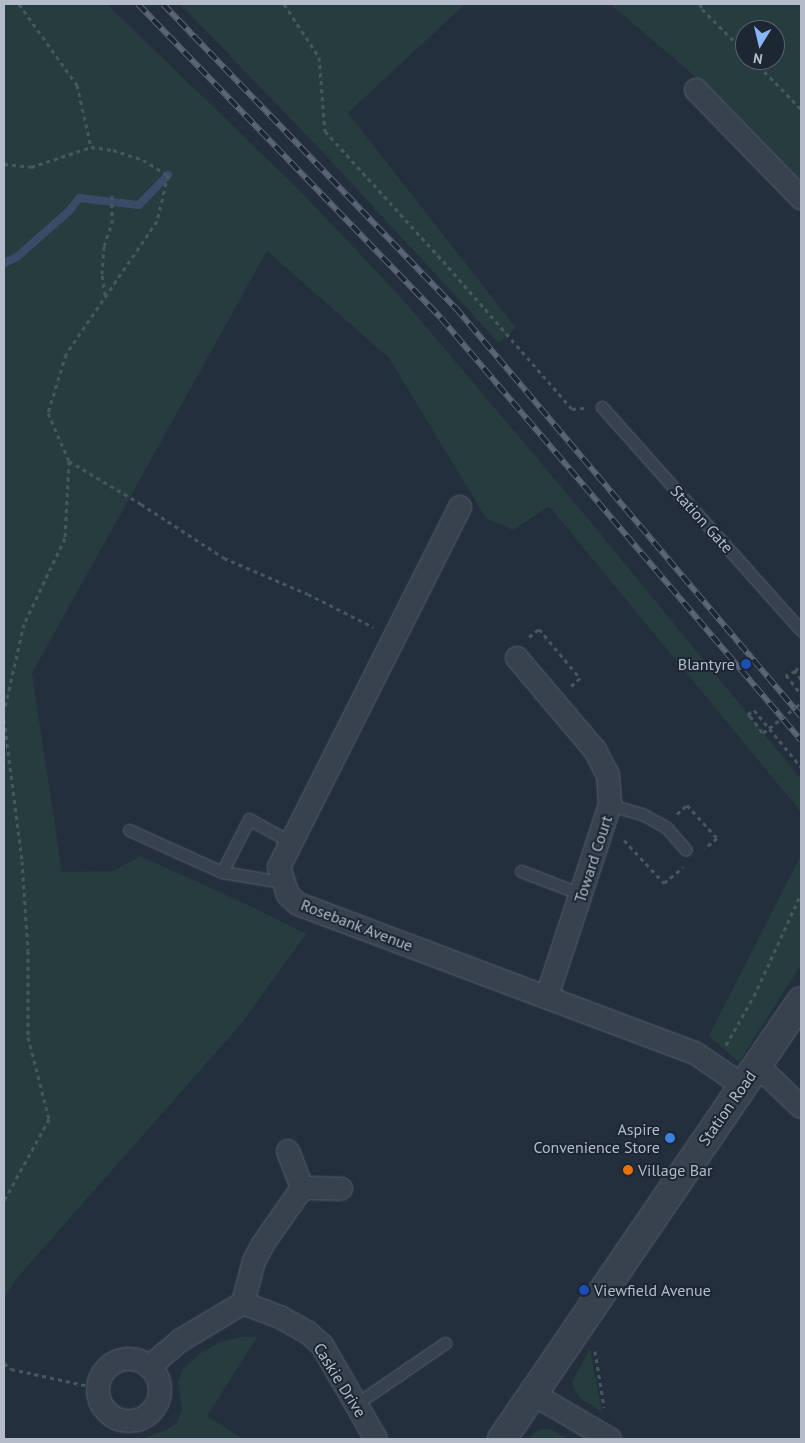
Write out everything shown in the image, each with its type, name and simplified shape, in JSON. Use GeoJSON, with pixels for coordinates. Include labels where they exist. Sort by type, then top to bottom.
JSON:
{"type":"FeatureCollection","features":[{"type":"Feature","properties":{"kind":"street"},"geometry":{"type":"LineString","coordinates":[[696,90],[801,198]]}},
{"type":"Feature","properties":{"kind":"street"},"geometry":{"type":"LineString","coordinates":[[282,882],[279,867],[460,507]]}},
{"type":"Feature","properties":{"kind":"street","name":"Toward Court"},"geometry":{"type":"LineString","coordinates":[[517,658],[595,750],[608,775],[610,805],[547,997]]}},
{"type":"Feature","properties":{"kind":"street","name":"Rosebank Avenue"},"geometry":{"type":"LineString","coordinates":[[282,882],[288,895],[298,904],[695,1053],[715,1066],[750,1075],[801,1107]]}},
{"type":"Feature","properties":{"kind":"street","name":"Station Road"},"geometry":{"type":"LineString","coordinates":[[502,1439],[801,1001]]}},
{"type":"Feature","properties":{"kind":"street"},"geometry":{"type":"LineString","coordinates":[[288,1151],[302,1188]]}},
{"type":"Feature","properties":{"kind":"street"},"geometry":{"type":"LineString","coordinates":[[302,1188],[341,1189]]}},
{"type":"Feature","properties":{"kind":"street"},"geometry":{"type":"LineString","coordinates":[[149,1367],[181,1340],[243,1303],[254,1261],[263,1244],[302,1188]]}},
{"type":"Feature","properties":{"kind":"street","name":"Caskie Drive"},"geometry":{"type":"LineString","coordinates":[[243,1303],[280,1317],[307,1332],[322,1345],[376,1439]]}},
{"type":"Feature","properties":{"kind":"street"},"geometry":{"type":"LineString","coordinates":[[120,1360],[140,1361],[156,1375],[159,1395],[156,1404],[142,1418],[122,1420],[113,1417],[100,1401],[98,1388],[104,1372],[111,1364],[120,1360]]}},
{"type":"Feature","properties":{"kind":"street"},"geometry":{"type":"LineString","coordinates":[[533,1394],[610,1439]]}},
{"type":"Feature","properties":{"kind":"lane","name":"Station Gate"},"geometry":{"type":"LineString","coordinates":[[602,407],[801,630]]}},
{"type":"Feature","properties":{"kind":"lane"},"geometry":{"type":"LineString","coordinates":[[610,805],[644,815],[666,827],[686,850]]}},
{"type":"Feature","properties":{"kind":"lane"},"geometry":{"type":"LineString","coordinates":[[222,872],[248,819],[292,843]]}},
{"type":"Feature","properties":{"kind":"lane"},"geometry":{"type":"LineString","coordinates":[[129,830],[222,872],[282,882]]}},
{"type":"Feature","properties":{"kind":"lane"},"geometry":{"type":"LineString","coordinates":[[521,871],[581,894]]}},
{"type":"Feature","properties":{"kind":"lane"},"geometry":{"type":"LineString","coordinates":[[356,1404],[445,1343]]}},
{"type":"Feature","properties":{"kind":"path"},"geometry":{"type":"LineString","coordinates":[[19,4],[77,85],[91,147]]}},
{"type":"Feature","properties":{"kind":"path"},"geometry":{"type":"LineString","coordinates":[[284,4],[319,57],[324,131],[443,261],[572,409],[602,407]]}},
{"type":"Feature","properties":{"kind":"path"},"geometry":{"type":"LineString","coordinates":[[700,4],[702,9],[735,42]]}},
{"type":"Feature","properties":{"kind":"path"},"geometry":{"type":"LineString","coordinates":[[763,70],[801,109]]}},
{"type":"Feature","properties":{"kind":"path"},"geometry":{"type":"LineString","coordinates":[[4,164],[31,167],[91,147],[113,150],[143,160],[168,175],[157,221],[66,354],[48,413],[69,461],[65,538],[24,624],[4,711]]}},
{"type":"Feature","properties":{"kind":"path"},"geometry":{"type":"LineString","coordinates":[[105,296],[102,265],[104,246],[112,222],[112,193]]}},
{"type":"Feature","properties":{"kind":"path"},"geometry":{"type":"LineString","coordinates":[[69,461],[141,504],[224,558],[308,594],[395,638]]}},
{"type":"Feature","properties":{"kind":"path"},"geometry":{"type":"LineString","coordinates":[[801,665],[795,671],[786,675],[801,694]]}},
{"type":"Feature","properties":{"kind":"path"},"geometry":{"type":"LineString","coordinates":[[795,671],[801,679]]}},
{"type":"Feature","properties":{"kind":"path"},"geometry":{"type":"LineString","coordinates":[[801,702],[764,733],[748,714],[754,710],[801,767]]}},
{"type":"Feature","properties":{"kind":"path"},"geometry":{"type":"LineString","coordinates":[[4,720],[22,861],[28,951],[28,1037],[49,1120],[4,1201]]}},
{"type":"Feature","properties":{"kind":"path"},"geometry":{"type":"LineString","coordinates":[[715,1066],[754,996],[801,894]]}},
{"type":"Feature","properties":{"kind":"path"},"geometry":{"type":"LineString","coordinates":[[588,1314],[605,1410]]}},
{"type":"Feature","properties":{"kind":"path"},"geometry":{"type":"LineString","coordinates":[[4,1364],[10,1369],[98,1388]]}},
{"type":"Feature","properties":{"kind":"green space"},"geometry":{"type":"Polygon","coordinates":[[[4,4],[107,4],[298,189],[400,296],[585,515],[801,779],[801,812],[549,506],[513,530],[486,518],[389,358],[267,251],[32,673],[62,872],[114,871],[140,856],[246,904],[306,934],[241,1024],[16,1279],[4,1299],[4,4]]]}},
{"type":"Feature","properties":{"kind":"green space"},"geometry":{"type":"Polygon","coordinates":[[[180,4],[465,4],[348,113],[516,328],[499,343],[318,147],[180,4]]]}},
{"type":"Feature","properties":{"kind":"green space"},"geometry":{"type":"Polygon","coordinates":[[[610,4],[801,4],[801,180],[724,101],[610,4]]]}},
{"type":"Feature","properties":{"kind":"green space"},"geometry":{"type":"Polygon","coordinates":[[[801,855],[801,965],[739,1062],[709,1036],[801,855]]]}},
{"type":"Feature","properties":{"kind":"green space"},"geometry":{"type":"Polygon","coordinates":[[[241,1337],[257,1337],[207,1416],[243,1439],[142,1439],[168,1429],[178,1422],[182,1409],[178,1382],[182,1370],[199,1354],[220,1342],[241,1337]]]}},
{"type":"Feature","properties":{"kind":"green space"},"geometry":{"type":"Polygon","coordinates":[[[590,1349],[602,1412],[581,1399],[575,1391],[572,1382],[590,1349]]]}},
{"type":"Feature","properties":{"kind":"green space"},"geometry":{"type":"Polygon","coordinates":[[[542,1429],[551,1429],[568,1439],[529,1439],[535,1432],[542,1429]]]}},
{"type":"Feature","properties":{"kind":"waterway"},"geometry":{"type":"LineString","coordinates":[[4,263],[17,257],[69,211],[79,198],[139,205],[168,175]]}},
{"type":"Feature","properties":{"kind":"railway"},"geometry":{"type":"LineString","coordinates":[[138,4],[441,318],[801,740]]}},
{"type":"Feature","properties":{"kind":"railway"},"geometry":{"type":"LineString","coordinates":[[163,4],[455,307],[801,716]]}},
{"type":"Feature","properties":{"kind":"place","name":"Blantyre"},"geometry":{"type":"Point","coordinates":[746,664]}},
{"type":"Feature","properties":{"kind":"place","name":"Aspire Convenience Store"},"geometry":{"type":"Point","coordinates":[670,1138]}},
{"type":"Feature","properties":{"kind":"place","name":"Village Bar"},"geometry":{"type":"Point","coordinates":[628,1170]}},
{"type":"Feature","properties":{"kind":"place","name":"Viewfield Avenue"},"geometry":{"type":"Point","coordinates":[584,1290]}}]}
